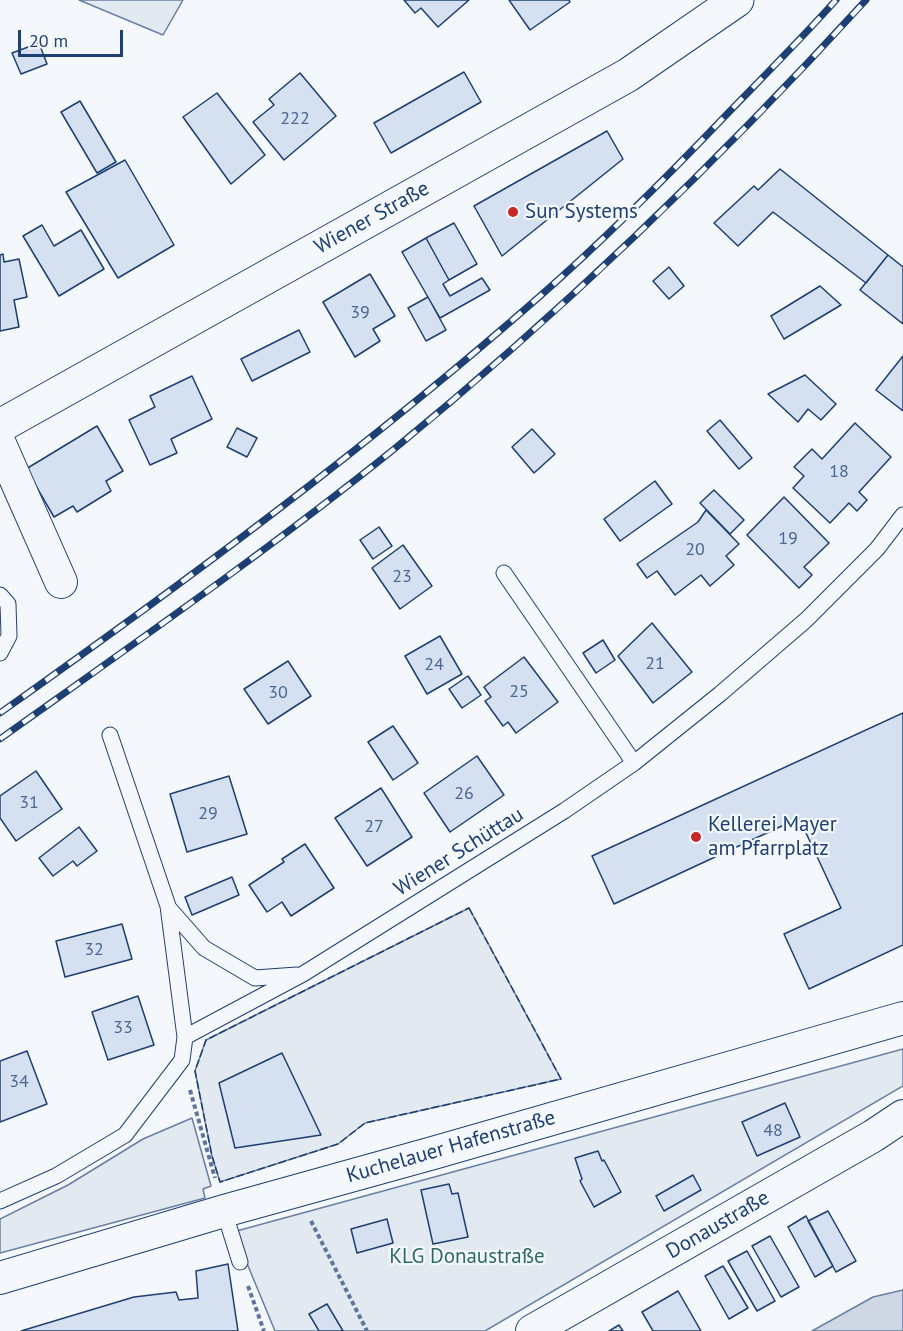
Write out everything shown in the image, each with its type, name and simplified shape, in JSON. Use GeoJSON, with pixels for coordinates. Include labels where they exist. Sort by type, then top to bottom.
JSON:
{"type":"FeatureCollection","features":[{"type":"Feature","properties":{"kind":"main road","name":"Wiener Straße"},"geometry":{"type":"LineString","coordinates":[[0,426],[628,75],[737,0]]}},
{"type":"Feature","properties":{"kind":"street"},"geometry":{"type":"LineString","coordinates":[[0,444],[61,582]]}},
{"type":"Feature","properties":{"kind":"street","name":"Kuchelauer Hafenstraße"},"geometry":{"type":"LineString","coordinates":[[0,1278],[224,1211],[903,1018]]}},
{"type":"Feature","properties":{"kind":"street","name":"Donaustraße"},"geometry":{"type":"LineString","coordinates":[[532,1331],[873,1136],[903,1116]]}},
{"type":"Feature","properties":{"kind":"lane","name":"Wiener Schüttau"},"geometry":{"type":"LineString","coordinates":[[185,1037],[303,974],[564,811],[634,762],[720,694],[807,620],[877,549],[903,514]]}},
{"type":"Feature","properties":{"kind":"lane"},"geometry":{"type":"LineString","coordinates":[[504,573],[634,762]]}},
{"type":"Feature","properties":{"kind":"lane"},"geometry":{"type":"LineString","coordinates":[[0,653],[9,636],[3,604]]}},
{"type":"Feature","properties":{"kind":"lane","name":"Wiener Schüttau"},"geometry":{"type":"LineString","coordinates":[[110,735],[168,906],[185,1037],[182,1060]]}},
{"type":"Feature","properties":{"kind":"lane","name":"Wiener Schüttau"},"geometry":{"type":"LineString","coordinates":[[168,906],[204,948],[255,978],[303,974]]}},
{"type":"Feature","properties":{"kind":"lane"},"geometry":{"type":"LineString","coordinates":[[0,1201],[56,1176],[125,1134],[182,1060]]}},
{"type":"Feature","properties":{"kind":"lane"},"geometry":{"type":"LineString","coordinates":[[224,1211],[240,1262]]}},
{"type":"Feature","properties":{"kind":"path"},"geometry":{"type":"LineString","coordinates":[[182,1060],[224,1211]]}},
{"type":"Feature","properties":{"kind":"path"},"geometry":{"type":"LineString","coordinates":[[311,1220],[367,1331]]}},
{"type":"Feature","properties":{"kind":"path"},"geometry":{"type":"LineString","coordinates":[[240,1262],[264,1331]]}},
{"type":"Feature","properties":{"kind":"green space"},"geometry":{"type":"Polygon","coordinates":[[[79,0],[183,0],[163,35],[79,0]]]}},
{"type":"Feature","properties":{"kind":"green space"},"geometry":{"type":"Polygon","coordinates":[[[469,908],[561,1079],[365,1123],[338,1144],[220,1182],[212,1156],[195,1071],[206,1040],[469,908]]]}},
{"type":"Feature","properties":{"kind":"green space","name":"KLG Donaustraße"},"geometry":{"type":"Polygon","coordinates":[[[903,1049],[903,1086],[485,1331],[275,1331],[233,1232],[903,1049]]]}},
{"type":"Feature","properties":{"kind":"green space"},"geometry":{"type":"Polygon","coordinates":[[[192,1118],[211,1186],[203,1189],[205,1198],[0,1253],[0,1219],[68,1185],[143,1139],[192,1118]]]}},
{"type":"Feature","properties":{"kind":"shaded area"},"geometry":{"type":"Polygon","coordinates":[[[903,1290],[903,1331],[812,1331],[873,1297],[903,1290]]]}},
{"type":"Feature","properties":{"kind":"building"},"geometry":{"type":"Polygon","coordinates":[[[404,0],[469,0],[438,27],[421,8],[415,13],[404,0]]]}},
{"type":"Feature","properties":{"kind":"building"},"geometry":{"type":"Polygon","coordinates":[[[509,0],[569,0],[570,2],[530,30],[509,0]]]}},
{"type":"Feature","properties":{"kind":"building"},"geometry":{"type":"Polygon","coordinates":[[[39,43],[47,64],[21,74],[12,53],[39,43]]]}},
{"type":"Feature","properties":{"kind":"building"},"geometry":{"type":"Polygon","coordinates":[[[464,72],[481,102],[391,153],[374,123],[464,72]]]}},
{"type":"Feature","properties":{"kind":"building"},"geometry":{"type":"Polygon","coordinates":[[[300,73],[336,116],[284,160],[253,122],[274,105],[269,99],[300,73]]]}},
{"type":"Feature","properties":{"kind":"building"},"geometry":{"type":"Polygon","coordinates":[[[217,93],[265,155],[231,184],[183,117],[217,93]]]}},
{"type":"Feature","properties":{"kind":"building"},"geometry":{"type":"Polygon","coordinates":[[[80,101],[116,162],[97,173],[61,112],[80,101]]]}},
{"type":"Feature","properties":{"kind":"building"},"geometry":{"type":"Polygon","coordinates":[[[607,131],[623,159],[502,256],[474,206],[607,131]]]}},
{"type":"Feature","properties":{"kind":"building"},"geometry":{"type":"Polygon","coordinates":[[[125,160],[174,245],[118,278],[66,192],[125,160]]]}},
{"type":"Feature","properties":{"kind":"building"},"geometry":{"type":"Polygon","coordinates":[[[780,169],[888,255],[866,283],[773,212],[738,246],[714,223],[754,186],[758,190],[780,169]]]}},
{"type":"Feature","properties":{"kind":"building"},"geometry":{"type":"Polygon","coordinates":[[[454,223],[477,264],[449,280],[426,238],[454,223]]]}},
{"type":"Feature","properties":{"kind":"building"},"geometry":{"type":"Polygon","coordinates":[[[42,225],[54,246],[81,230],[104,269],[59,296],[23,236],[42,225]]]}},
{"type":"Feature","properties":{"kind":"building"},"geometry":{"type":"Polygon","coordinates":[[[426,238],[449,280],[443,284],[450,296],[482,278],[490,290],[440,318],[402,252],[426,238]]]}},
{"type":"Feature","properties":{"kind":"building"},"geometry":{"type":"Polygon","coordinates":[[[3,254],[4,262],[19,259],[27,297],[14,300],[19,327],[0,331],[0,255],[3,254]]]}},
{"type":"Feature","properties":{"kind":"building"},"geometry":{"type":"Polygon","coordinates":[[[888,255],[903,267],[903,324],[860,290],[888,255]]]}},
{"type":"Feature","properties":{"kind":"building"},"geometry":{"type":"Polygon","coordinates":[[[669,267],[684,286],[669,299],[653,281],[669,267]]]}},
{"type":"Feature","properties":{"kind":"building"},"geometry":{"type":"Polygon","coordinates":[[[370,274],[395,316],[373,329],[380,341],[355,357],[323,302],[370,274]]]}},
{"type":"Feature","properties":{"kind":"building"},"geometry":{"type":"Polygon","coordinates":[[[820,286],[841,305],[784,339],[771,316],[820,286]]]}},
{"type":"Feature","properties":{"kind":"building"},"geometry":{"type":"Polygon","coordinates":[[[428,297],[446,330],[426,341],[408,308],[428,297]]]}},
{"type":"Feature","properties":{"kind":"building"},"geometry":{"type":"Polygon","coordinates":[[[299,330],[310,352],[252,381],[241,359],[299,330]]]}},
{"type":"Feature","properties":{"kind":"building"},"geometry":{"type":"Polygon","coordinates":[[[903,356],[903,411],[876,390],[903,356]]]}},
{"type":"Feature","properties":{"kind":"building"},"geometry":{"type":"Polygon","coordinates":[[[805,375],[836,404],[821,420],[808,409],[798,422],[768,394],[805,375]]]}},
{"type":"Feature","properties":{"kind":"building"},"geometry":{"type":"Polygon","coordinates":[[[192,376],[212,419],[171,439],[177,453],[150,465],[129,420],[155,407],[150,396],[192,376]]]}},
{"type":"Feature","properties":{"kind":"building"},"geometry":{"type":"Polygon","coordinates":[[[720,420],[752,458],[739,469],[707,431],[720,420]]]}},
{"type":"Feature","properties":{"kind":"building"},"geometry":{"type":"Polygon","coordinates":[[[855,423],[891,457],[859,492],[867,500],[857,511],[849,503],[830,523],[793,488],[804,476],[794,467],[812,449],[822,459],[855,423]]]}},
{"type":"Feature","properties":{"kind":"building"},"geometry":{"type":"Polygon","coordinates":[[[97,426],[123,471],[106,481],[111,491],[77,512],[73,506],[54,517],[26,469],[97,426]]]}},
{"type":"Feature","properties":{"kind":"building"},"geometry":{"type":"Polygon","coordinates":[[[237,428],[257,438],[247,457],[227,447],[237,428]]]}},
{"type":"Feature","properties":{"kind":"building"},"geometry":{"type":"Polygon","coordinates":[[[532,429],[555,454],[534,473],[512,447],[532,429]]]}},
{"type":"Feature","properties":{"kind":"building"},"geometry":{"type":"Polygon","coordinates":[[[655,481],[672,504],[620,541],[604,519],[655,481]]]}},
{"type":"Feature","properties":{"kind":"building"},"geometry":{"type":"Polygon","coordinates":[[[714,490],[744,520],[730,534],[700,503],[714,490]]]}},
{"type":"Feature","properties":{"kind":"building"},"geometry":{"type":"Polygon","coordinates":[[[784,497],[829,543],[804,567],[812,575],[799,588],[747,535],[784,497]]]}},
{"type":"Feature","properties":{"kind":"building"},"geometry":{"type":"Polygon","coordinates":[[[706,510],[739,544],[726,556],[734,565],[710,586],[701,575],[675,595],[657,571],[647,578],[637,564],[698,522],[706,510]]]}},
{"type":"Feature","properties":{"kind":"building"},"geometry":{"type":"Polygon","coordinates":[[[379,527],[392,546],[373,559],[360,540],[379,527]]]}},
{"type":"Feature","properties":{"kind":"building"},"geometry":{"type":"Polygon","coordinates":[[[403,545],[432,586],[400,609],[372,568],[403,545]]]}},
{"type":"Feature","properties":{"kind":"building"},"geometry":{"type":"Polygon","coordinates":[[[652,623],[692,672],[653,703],[618,656],[652,623]]]}},
{"type":"Feature","properties":{"kind":"building"},"geometry":{"type":"Polygon","coordinates":[[[440,636],[462,674],[427,694],[405,656],[440,636]]]}},
{"type":"Feature","properties":{"kind":"building"},"geometry":{"type":"Polygon","coordinates":[[[603,640],[615,660],[596,673],[583,653],[603,640]]]}},
{"type":"Feature","properties":{"kind":"building"},"geometry":{"type":"Polygon","coordinates":[[[524,657],[558,702],[516,733],[508,722],[503,726],[485,701],[491,697],[484,687],[524,657]]]}},
{"type":"Feature","properties":{"kind":"building"},"geometry":{"type":"Polygon","coordinates":[[[288,661],[311,696],[268,724],[244,689],[288,661]]]}},
{"type":"Feature","properties":{"kind":"building"},"geometry":{"type":"Polygon","coordinates":[[[468,676],[481,695],[462,708],[449,689],[468,676]]]}},
{"type":"Feature","properties":{"kind":"building","name":"Kellerei Mayer am Pfarrplatz"},"geometry":{"type":"Polygon","coordinates":[[[903,713],[903,945],[809,989],[784,934],[841,908],[799,818],[614,904],[592,856],[903,713]]]}},
{"type":"Feature","properties":{"kind":"building"},"geometry":{"type":"Polygon","coordinates":[[[393,726],[418,763],[393,780],[368,742],[393,726]]]}},
{"type":"Feature","properties":{"kind":"building"},"geometry":{"type":"Polygon","coordinates":[[[477,756],[504,795],[450,832],[424,793],[477,756]]]}},
{"type":"Feature","properties":{"kind":"building"},"geometry":{"type":"Polygon","coordinates":[[[36,771],[62,809],[16,841],[0,818],[0,796],[36,771]]]}},
{"type":"Feature","properties":{"kind":"building"},"geometry":{"type":"Polygon","coordinates":[[[229,776],[247,834],[187,852],[170,794],[229,776]]]}},
{"type":"Feature","properties":{"kind":"building"},"geometry":{"type":"Polygon","coordinates":[[[381,788],[412,837],[367,866],[335,818],[381,788]]]}},
{"type":"Feature","properties":{"kind":"building"},"geometry":{"type":"Polygon","coordinates":[[[79,827],[97,851],[77,866],[73,861],[53,876],[39,858],[79,827]]]}},
{"type":"Feature","properties":{"kind":"building"},"geometry":{"type":"Polygon","coordinates":[[[305,844],[334,888],[291,916],[282,902],[267,912],[249,885],[284,862],[282,859],[305,844]]]}},
{"type":"Feature","properties":{"kind":"building"},"geometry":{"type":"Polygon","coordinates":[[[232,877],[239,895],[192,915],[185,897],[232,877]]]}},
{"type":"Feature","properties":{"kind":"building"},"geometry":{"type":"Polygon","coordinates":[[[122,924],[132,959],[65,977],[56,941],[122,924]]]}},
{"type":"Feature","properties":{"kind":"building"},"geometry":{"type":"Polygon","coordinates":[[[138,996],[154,1045],[108,1060],[92,1012],[138,996]]]}},
{"type":"Feature","properties":{"kind":"building"},"geometry":{"type":"Polygon","coordinates":[[[27,1051],[47,1104],[0,1122],[0,1061],[27,1051]]]}},
{"type":"Feature","properties":{"kind":"building"},"geometry":{"type":"Polygon","coordinates":[[[282,1053],[321,1135],[235,1148],[219,1083],[282,1053]]]}},
{"type":"Feature","properties":{"kind":"building"},"geometry":{"type":"Polygon","coordinates":[[[785,1103],[800,1137],[757,1156],[742,1122],[785,1103]]]}},
{"type":"Feature","properties":{"kind":"building"},"geometry":{"type":"Polygon","coordinates":[[[598,1151],[621,1192],[594,1207],[580,1181],[582,1179],[575,1158],[598,1151]]]}},
{"type":"Feature","properties":{"kind":"building"},"geometry":{"type":"Polygon","coordinates":[[[693,1175],[701,1190],[664,1211],[656,1196],[693,1175]]]}},
{"type":"Feature","properties":{"kind":"building"},"geometry":{"type":"Polygon","coordinates":[[[449,1184],[452,1194],[458,1193],[468,1237],[433,1244],[421,1190],[449,1184]]]}},
{"type":"Feature","properties":{"kind":"building"},"geometry":{"type":"Polygon","coordinates":[[[828,1211],[856,1261],[836,1272],[808,1221],[828,1211]]]}},
{"type":"Feature","properties":{"kind":"building"},"geometry":{"type":"Polygon","coordinates":[[[806,1216],[833,1266],[815,1277],[788,1227],[806,1216]]]}},
{"type":"Feature","properties":{"kind":"building"},"geometry":{"type":"Polygon","coordinates":[[[387,1219],[393,1243],[357,1253],[351,1229],[387,1219]]]}},
{"type":"Feature","properties":{"kind":"building"},"geometry":{"type":"Polygon","coordinates":[[[770,1236],[799,1287],[781,1297],[752,1246],[770,1236]]]}},
{"type":"Feature","properties":{"kind":"building"},"geometry":{"type":"Polygon","coordinates":[[[747,1251],[775,1301],[757,1311],[728,1261],[747,1251]]]}},
{"type":"Feature","properties":{"kind":"building"},"geometry":{"type":"Polygon","coordinates":[[[228,1264],[238,1331],[21,1331],[134,1297],[176,1292],[179,1300],[198,1298],[196,1271],[228,1264]]]}},
{"type":"Feature","properties":{"kind":"building"},"geometry":{"type":"Polygon","coordinates":[[[723,1266],[748,1308],[729,1319],[705,1276],[723,1266]]]}},
{"type":"Feature","properties":{"kind":"building"},"geometry":{"type":"Polygon","coordinates":[[[678,1291],[701,1331],[653,1331],[642,1312],[678,1291]]]}},
{"type":"Feature","properties":{"kind":"building"},"geometry":{"type":"Polygon","coordinates":[[[327,1304],[343,1331],[319,1331],[309,1314],[327,1304]]]}},
{"type":"Feature","properties":{"kind":"building"},"geometry":{"type":"Polygon","coordinates":[[[619,1325],[623,1331],[609,1331],[619,1325]]]}},
{"type":"Feature","properties":{"kind":"railway"},"geometry":{"type":"LineString","coordinates":[[0,713],[275,512],[474,353],[564,275],[636,207],[836,0]]}},
{"type":"Feature","properties":{"kind":"railway"},"geometry":{"type":"LineString","coordinates":[[0,739],[297,525],[456,398],[638,234],[754,119],[866,0]]}},
{"type":"Feature","properties":{"kind":"fence"},"geometry":{"type":"LineString","coordinates":[[469,908],[561,1079],[365,1123],[338,1144],[220,1182],[212,1156],[195,1071],[206,1040],[469,908]]}},
{"type":"Feature","properties":{"kind":"place","name":"Sun Systems"},"geometry":{"type":"Point","coordinates":[513,212]}},
{"type":"Feature","properties":{"kind":"place","name":"Kellerei Mayer am Pfarrplatz"},"geometry":{"type":"Point","coordinates":[696,837]}}]}
